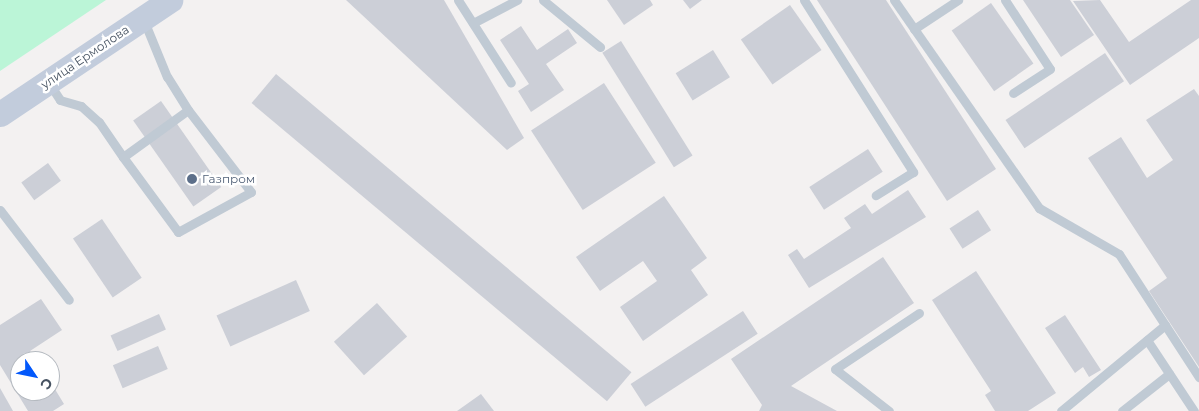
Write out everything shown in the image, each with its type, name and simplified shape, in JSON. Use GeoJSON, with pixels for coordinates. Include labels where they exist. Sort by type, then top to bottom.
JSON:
{"type":"FeatureCollection","features":[{"type":"Feature","properties":{"kind":"main road","name":"улица Ермолова"},"geometry":{"type":"LineString","coordinates":[[0,114],[170,0]]}},
{"type":"Feature","properties":{"kind":"lane"},"geometry":{"type":"LineString","coordinates":[[458,0],[511,83]]}},
{"type":"Feature","properties":{"kind":"lane"},"geometry":{"type":"LineString","coordinates":[[472,23],[517,0]]}},
{"type":"Feature","properties":{"kind":"lane"},"geometry":{"type":"LineString","coordinates":[[543,0],[600,47]]}},
{"type":"Feature","properties":{"kind":"lane"},"geometry":{"type":"LineString","coordinates":[[804,0],[913,172],[876,195]]}},
{"type":"Feature","properties":{"kind":"lane"},"geometry":{"type":"LineString","coordinates":[[894,0],[1039,208],[1119,254],[1199,377]]}},
{"type":"Feature","properties":{"kind":"lane"},"geometry":{"type":"LineString","coordinates":[[914,29],[958,0]]}},
{"type":"Feature","properties":{"kind":"lane"},"geometry":{"type":"LineString","coordinates":[[1005,0],[1050,69],[1013,93]]}},
{"type":"Feature","properties":{"kind":"lane"},"geometry":{"type":"LineString","coordinates":[[49,82],[60,100],[81,106],[99,122],[178,232],[251,192],[188,110],[167,77],[142,18]]}},
{"type":"Feature","properties":{"kind":"lane"},"geometry":{"type":"LineString","coordinates":[[123,157],[188,110]]}},
{"type":"Feature","properties":{"kind":"lane"},"geometry":{"type":"LineString","coordinates":[[0,210],[69,300]]}},
{"type":"Feature","properties":{"kind":"lane"},"geometry":{"type":"LineString","coordinates":[[889,411],[835,369],[919,313]]}},
{"type":"Feature","properties":{"kind":"lane"},"geometry":{"type":"LineString","coordinates":[[1061,411],[1165,325]]}},
{"type":"Feature","properties":{"kind":"lane"},"geometry":{"type":"LineString","coordinates":[[1147,340],[1194,411]]}},
{"type":"Feature","properties":{"kind":"lane"},"geometry":{"type":"LineString","coordinates":[[1122,411],[1169,374]]}},
{"type":"Feature","properties":{"kind":"green space"},"geometry":{"type":"Polygon","coordinates":[[[0,0],[106,0],[0,71],[0,0]]]}},
{"type":"Feature","properties":{"kind":"building"},"geometry":{"type":"Polygon","coordinates":[[[346,0],[444,0],[524,138],[507,150],[346,0]]]}},
{"type":"Feature","properties":{"kind":"building"},"geometry":{"type":"Polygon","coordinates":[[[607,0],[650,0],[653,5],[624,25],[607,0]]]}},
{"type":"Feature","properties":{"kind":"building"},"geometry":{"type":"Polygon","coordinates":[[[683,0],[702,0],[690,9],[683,0]]]}},
{"type":"Feature","properties":{"kind":"building"},"geometry":{"type":"Polygon","coordinates":[[[817,0],[886,0],[996,169],[947,201],[817,0]]]}},
{"type":"Feature","properties":{"kind":"building"},"geometry":{"type":"Polygon","coordinates":[[[1023,0],[1070,0],[1094,35],[1061,57],[1023,0]]]}},
{"type":"Feature","properties":{"kind":"building"},"geometry":{"type":"Polygon","coordinates":[[[1100,0],[1129,42],[1191,0],[1199,0],[1199,38],[1130,85],[1073,1],[1100,0]]]}},
{"type":"Feature","properties":{"kind":"building"},"geometry":{"type":"Polygon","coordinates":[[[991,3],[1033,64],[994,91],[952,31],[991,3]]]}},
{"type":"Feature","properties":{"kind":"building"},"geometry":{"type":"Polygon","coordinates":[[[790,5],[822,50],[772,84],[741,39],[790,5]]]}},
{"type":"Feature","properties":{"kind":"building"},"geometry":{"type":"Polygon","coordinates":[[[521,26],[537,50],[568,29],[577,43],[546,64],[564,90],[531,112],[518,91],[529,84],[500,40],[521,26]]]}},
{"type":"Feature","properties":{"kind":"building"},"geometry":{"type":"Polygon","coordinates":[[[621,41],[693,155],[674,167],[602,53],[621,41]]]}},
{"type":"Feature","properties":{"kind":"building"},"geometry":{"type":"Polygon","coordinates":[[[713,50],[730,77],[693,100],[676,73],[713,50]]]}},
{"type":"Feature","properties":{"kind":"building"},"geometry":{"type":"Polygon","coordinates":[[[1105,53],[1124,81],[1025,148],[1006,120],[1105,53]]]}},
{"type":"Feature","properties":{"kind":"building"},"geometry":{"type":"Polygon","coordinates":[[[276,74],[631,372],[607,401],[252,103],[276,74]]]}},
{"type":"Feature","properties":{"kind":"building"},"geometry":{"type":"Polygon","coordinates":[[[604,83],[656,163],[583,210],[531,130],[604,83]]]}},
{"type":"Feature","properties":{"kind":"building"},"geometry":{"type":"Polygon","coordinates":[[[1194,89],[1199,96],[1199,367],[1149,291],[1167,278],[1088,158],[1121,137],[1147,178],[1173,160],[1146,120],[1194,89]]]}},
{"type":"Feature","properties":{"kind":"building"},"geometry":{"type":"Polygon","coordinates":[[[161,101],[221,187],[193,207],[133,121],[161,101]]]}},
{"type":"Feature","properties":{"kind":"building"},"geometry":{"type":"Polygon","coordinates":[[[868,149],[883,172],[824,210],[809,187],[868,149]]]}},
{"type":"Feature","properties":{"kind":"building"},"geometry":{"type":"Polygon","coordinates":[[[48,163],[61,181],[34,200],[21,182],[48,163]]]}},
{"type":"Feature","properties":{"kind":"building"},"geometry":{"type":"Polygon","coordinates":[[[908,190],[926,217],[809,288],[788,255],[797,249],[804,259],[851,228],[844,218],[865,204],[872,214],[908,190]]]}},
{"type":"Feature","properties":{"kind":"building"},"geometry":{"type":"Polygon","coordinates":[[[664,196],[707,258],[691,270],[708,295],[643,341],[620,307],[657,281],[643,261],[600,291],[576,257],[664,196]]]}},
{"type":"Feature","properties":{"kind":"building"},"geometry":{"type":"Polygon","coordinates":[[[978,210],[991,230],[963,249],[949,229],[978,210]]]}},
{"type":"Feature","properties":{"kind":"building"},"geometry":{"type":"Polygon","coordinates":[[[102,219],[142,278],[113,297],[73,239],[102,219]]]}},
{"type":"Feature","properties":{"kind":"building"},"geometry":{"type":"Polygon","coordinates":[[[883,257],[914,303],[791,386],[837,411],[759,411],[762,405],[731,359],[883,257]]]}},
{"type":"Feature","properties":{"kind":"building"},"geometry":{"type":"Polygon","coordinates":[[[976,271],[1056,393],[1028,411],[995,411],[985,395],[991,391],[932,300],[976,271]]]}},
{"type":"Feature","properties":{"kind":"building"},"geometry":{"type":"Polygon","coordinates":[[[296,280],[310,311],[230,346],[217,315],[296,280]]]}},
{"type":"Feature","properties":{"kind":"building"},"geometry":{"type":"Polygon","coordinates":[[[41,299],[62,330],[30,351],[10,351],[10,381],[0,365],[0,325],[41,299]]]}},
{"type":"Feature","properties":{"kind":"building"},"geometry":{"type":"Polygon","coordinates":[[[377,303],[407,336],[364,375],[334,342],[377,303]]]}},
{"type":"Feature","properties":{"kind":"building"},"geometry":{"type":"Polygon","coordinates":[[[743,311],[758,334],[645,407],[631,384],[743,311]]]}},
{"type":"Feature","properties":{"kind":"building"},"geometry":{"type":"Polygon","coordinates":[[[159,314],[166,330],[117,351],[111,336],[159,314]]]}},
{"type":"Feature","properties":{"kind":"building"},"geometry":{"type":"Polygon","coordinates":[[[1065,315],[1101,370],[1089,377],[1083,367],[1075,373],[1045,328],[1065,315]]]}},
{"type":"Feature","properties":{"kind":"building"},"geometry":{"type":"Polygon","coordinates":[[[158,346],[168,369],[123,388],[113,365],[158,346]]]}},
{"type":"Feature","properties":{"kind":"building"},"geometry":{"type":"Polygon","coordinates":[[[0,388],[13,411],[0,411],[0,388]]]}},
{"type":"Feature","properties":{"kind":"building"},"geometry":{"type":"Polygon","coordinates":[[[481,394],[494,411],[457,411],[481,394]]]}},
{"type":"Feature","properties":{"kind":"building"},"geometry":{"type":"Polygon","coordinates":[[[60,397],[64,404],[53,411],[28,411],[22,401],[60,401],[60,397]]]}},
{"type":"Feature","properties":{"kind":"place","name":"Газпром"},"geometry":{"type":"Point","coordinates":[192,179]}}]}
